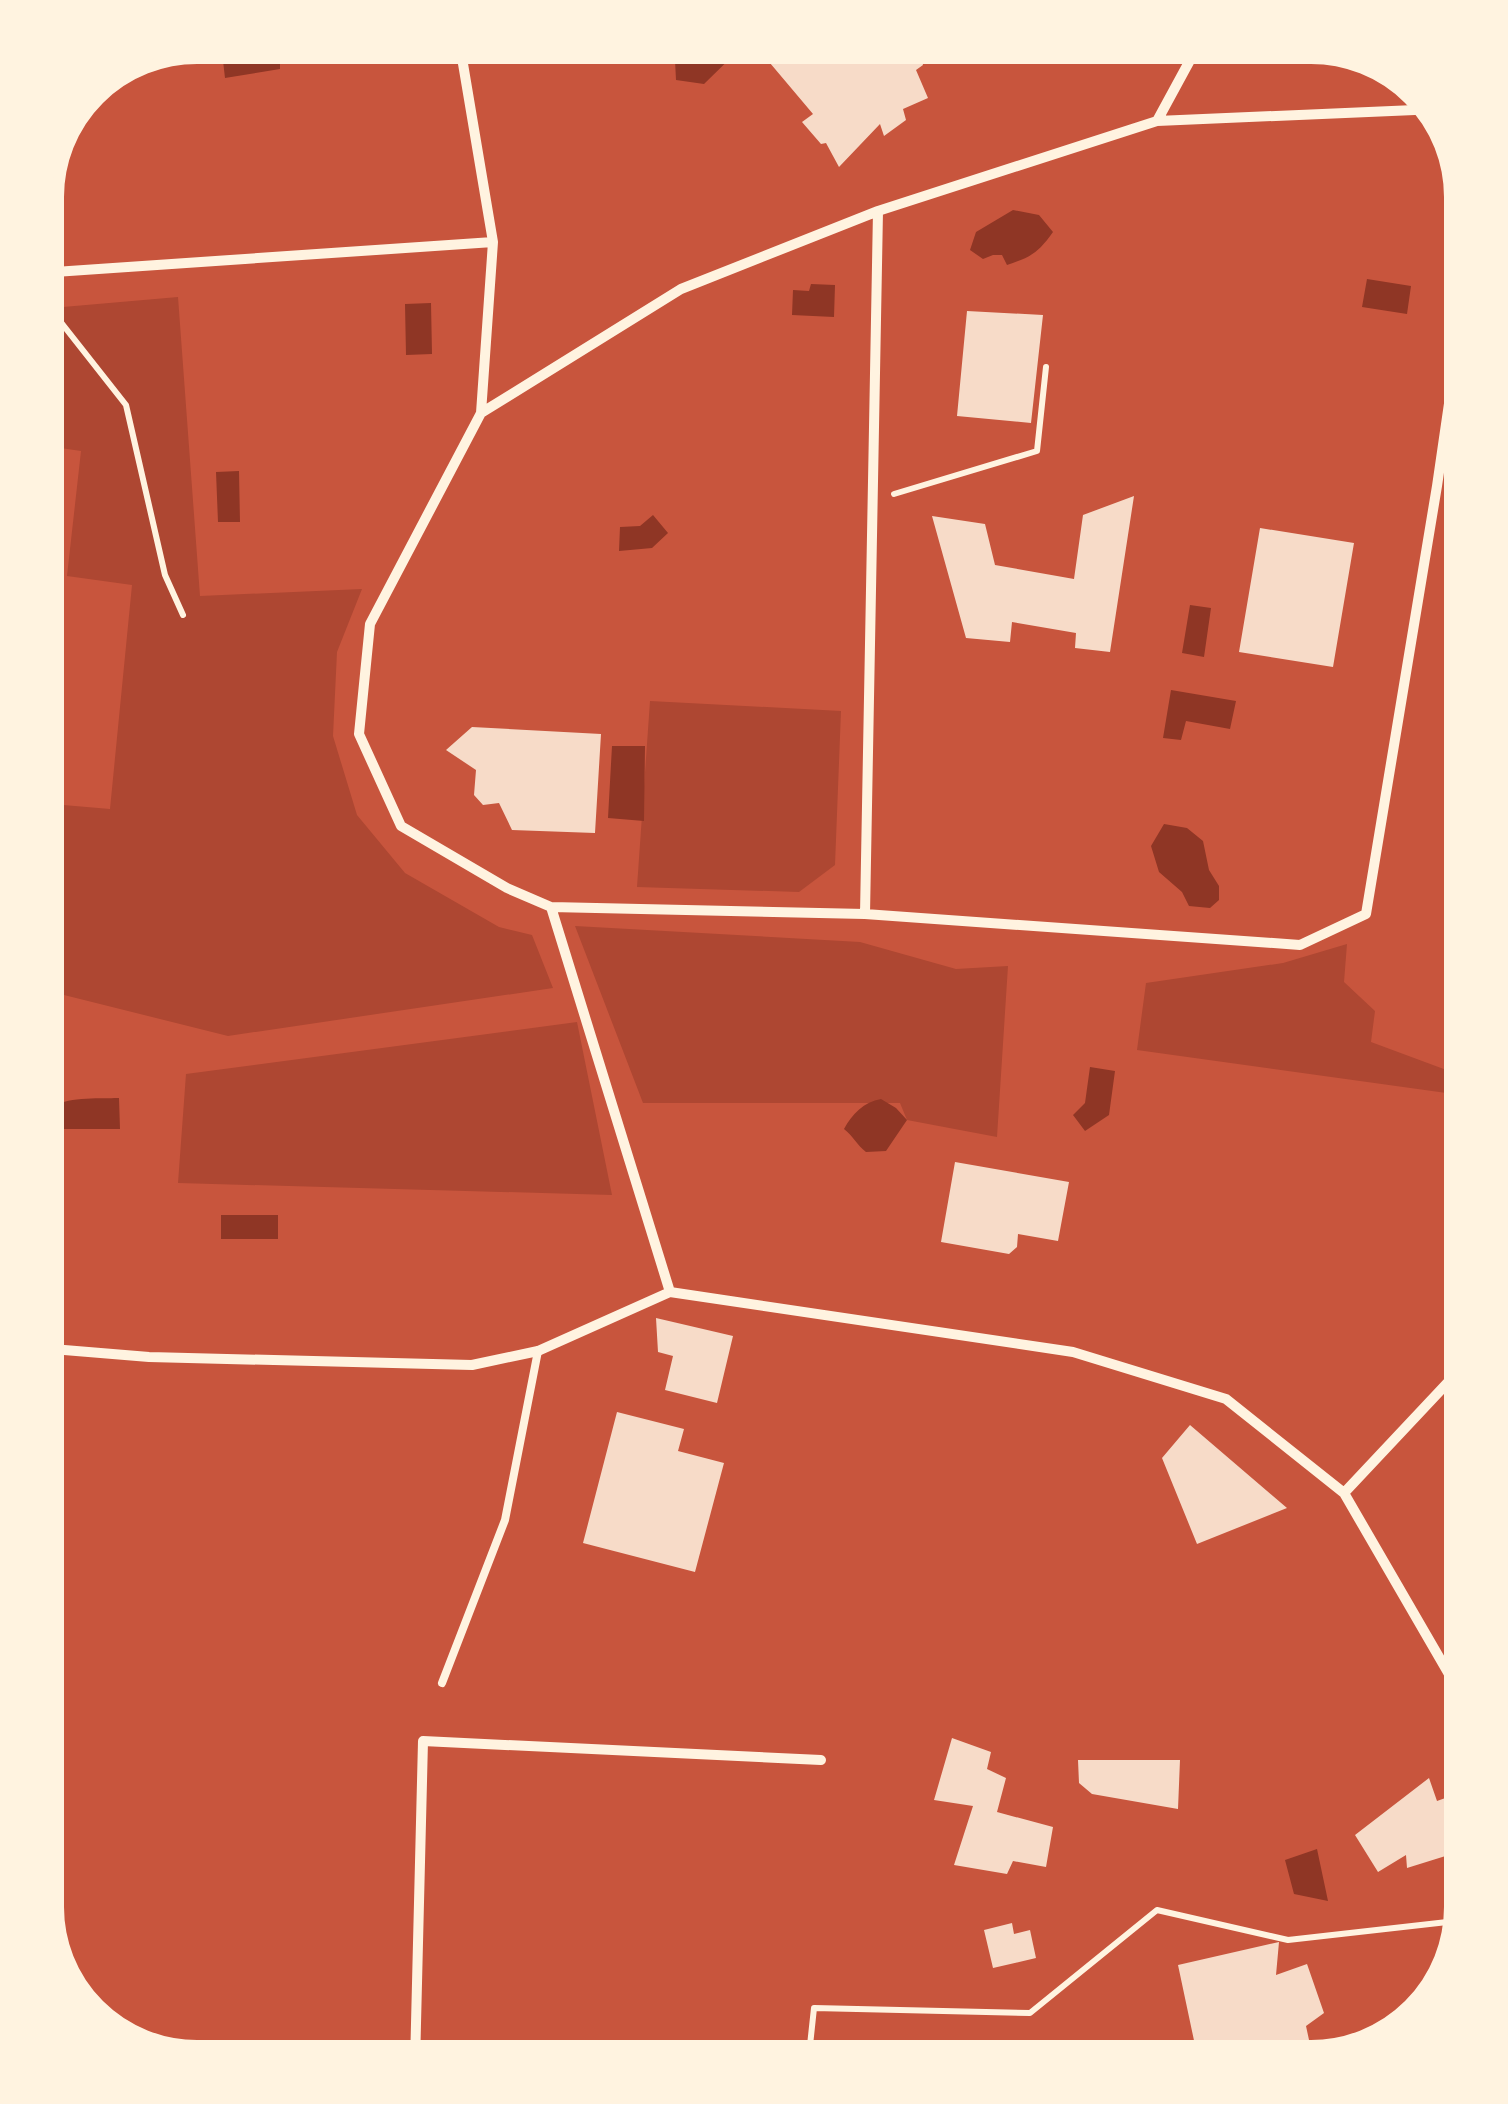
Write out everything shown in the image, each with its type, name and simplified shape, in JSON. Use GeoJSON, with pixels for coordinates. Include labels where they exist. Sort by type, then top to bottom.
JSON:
{"type":"FeatureCollection","features":[{"type":"Feature","properties":{"kind":"street"},"geometry":{"type":"LineString","coordinates":[[463,57],[493,242],[481,413],[370,624],[359,734],[401,826],[508,888],[552,907],[865,914],[1300,946],[1366,914],[1450,397]]}},
{"type":"Feature","properties":{"kind":"street"},"geometry":{"type":"LineString","coordinates":[[1157,120],[1191,58]]}},
{"type":"Feature","properties":{"kind":"street"},"geometry":{"type":"LineString","coordinates":[[481,413],[681,289],[878,211],[1157,120],[1420,110]]}},
{"type":"Feature","properties":{"kind":"street"},"geometry":{"type":"LineString","coordinates":[[865,914],[878,211]]}},
{"type":"Feature","properties":{"kind":"street"},"geometry":{"type":"LineString","coordinates":[[58,272],[493,242]]}},
{"type":"Feature","properties":{"kind":"street"},"geometry":{"type":"LineString","coordinates":[[552,907],[670,1292]]}},
{"type":"Feature","properties":{"kind":"street"},"geometry":{"type":"LineString","coordinates":[[58,1349],[150,1356],[472,1365],[538,1351],[670,1292],[1073,1352],[1226,1399],[1344,1492],[1450,1677]]}},
{"type":"Feature","properties":{"kind":"street"},"geometry":{"type":"LineString","coordinates":[[1344,1492],[1450,1380]]}},
{"type":"Feature","properties":{"kind":"street"},"geometry":{"type":"LineString","coordinates":[[415,2046],[423,1741],[820,1760]]}},
{"type":"Feature","properties":{"kind":"lane"},"geometry":{"type":"LineString","coordinates":[[442,1683],[504,1520],[538,1351]]}},
{"type":"Feature","properties":{"kind":"path"},"geometry":{"type":"LineString","coordinates":[[58,319],[126,405],[164,575],[183,615]]}},
{"type":"Feature","properties":{"kind":"path"},"geometry":{"type":"LineString","coordinates":[[873,500],[1038,451],[1046,367]]}},
{"type":"Feature","properties":{"kind":"path"},"geometry":{"type":"LineString","coordinates":[[810,2046],[814,2008],[1030,2013],[1157,1910],[1288,1940],[1449,1922]]}},
{"type":"Feature","properties":{"kind":"shaded area"},"geometry":{"type":"Polygon","coordinates":[[[223,57],[280,57],[280,69],[225,78],[223,57]]]}},
{"type":"Feature","properties":{"kind":"shaded area"},"geometry":{"type":"Polygon","coordinates":[[[675,57],[731,57],[704,84],[676,80],[675,57]]]}},
{"type":"Feature","properties":{"kind":"shaded area"},"geometry":{"type":"Polygon","coordinates":[[[1013,210],[1039,215],[1053,232],[1038,250],[1007,265],[1002,255],[983,259],[970,250],[976,232],[1013,210]]]}},
{"type":"Feature","properties":{"kind":"shaded area"},"geometry":{"type":"Polygon","coordinates":[[[1367,279],[1411,286],[1407,314],[1362,307],[1367,279]]]}},
{"type":"Feature","properties":{"kind":"shaded area"},"geometry":{"type":"Polygon","coordinates":[[[811,284],[835,285],[834,317],[792,315],[793,290],[809,291],[811,284]]]}},
{"type":"Feature","properties":{"kind":"shaded area"},"geometry":{"type":"Polygon","coordinates":[[[178,297],[200,596],[362,589],[337,652],[333,736],[357,815],[405,873],[499,927],[532,935],[553,988],[228,1036],[58,994],[58,805],[110,809],[132,585],[67,576],[81,451],[58,448],[58,307],[178,297]]]}},
{"type":"Feature","properties":{"kind":"shaded area"},"geometry":{"type":"Polygon","coordinates":[[[431,303],[432,354],[406,355],[405,304],[431,303]]]}},
{"type":"Feature","properties":{"kind":"shaded area"},"geometry":{"type":"Polygon","coordinates":[[[239,471],[240,522],[218,522],[216,472],[239,471]]]}},
{"type":"Feature","properties":{"kind":"shaded area"},"geometry":{"type":"Polygon","coordinates":[[[653,515],[668,533],[652,548],[619,551],[620,527],[640,526],[653,515]]]}},
{"type":"Feature","properties":{"kind":"shaded area"},"geometry":{"type":"Polygon","coordinates":[[[1190,605],[1211,608],[1204,657],[1182,653],[1190,605]]]}},
{"type":"Feature","properties":{"kind":"shaded area"},"geometry":{"type":"Polygon","coordinates":[[[1171,690],[1236,701],[1230,729],[1186,721],[1181,740],[1163,738],[1171,690]]]}},
{"type":"Feature","properties":{"kind":"shaded area"},"geometry":{"type":"Polygon","coordinates":[[[650,701],[841,711],[835,865],[799,892],[637,887],[650,701]]]}},
{"type":"Feature","properties":{"kind":"shaded area"},"geometry":{"type":"Polygon","coordinates":[[[612,746],[645,746],[644,821],[608,818],[612,746]]]}},
{"type":"Feature","properties":{"kind":"shaded area"},"geometry":{"type":"Polygon","coordinates":[[[1164,824],[1187,828],[1203,841],[1209,870],[1219,886],[1219,900],[1210,908],[1189,906],[1182,892],[1159,872],[1151,846],[1164,824]]]}},
{"type":"Feature","properties":{"kind":"shaded area"},"geometry":{"type":"Polygon","coordinates":[[[575,926],[860,942],[956,969],[1008,966],[997,1137],[907,1120],[900,1103],[643,1103],[575,926]]]}},
{"type":"Feature","properties":{"kind":"shaded area"},"geometry":{"type":"Polygon","coordinates":[[[1347,944],[1344,982],[1375,1011],[1371,1042],[1450,1071],[1450,1093],[1137,1050],[1146,983],[1283,963],[1347,944]]]}},
{"type":"Feature","properties":{"kind":"shaded area"},"geometry":{"type":"Polygon","coordinates":[[[577,1022],[612,1195],[178,1183],[186,1074],[577,1022]]]}},
{"type":"Feature","properties":{"kind":"shaded area"},"geometry":{"type":"Polygon","coordinates":[[[1090,1067],[1115,1071],[1109,1115],[1085,1131],[1073,1115],[1085,1103],[1090,1067]]]}},
{"type":"Feature","properties":{"kind":"shaded area"},"geometry":{"type":"Polygon","coordinates":[[[119,1098],[120,1129],[62,1129],[58,1124],[58,1105],[119,1098]]]}},
{"type":"Feature","properties":{"kind":"shaded area"},"geometry":{"type":"Polygon","coordinates":[[[881,1099],[907,1120],[886,1151],[866,1152],[844,1129],[859,1110],[881,1099]]]}},
{"type":"Feature","properties":{"kind":"shaded area"},"geometry":{"type":"Polygon","coordinates":[[[221,1215],[278,1215],[278,1239],[221,1239],[221,1215]]]}},
{"type":"Feature","properties":{"kind":"shaded area"},"geometry":{"type":"Polygon","coordinates":[[[1317,1849],[1328,1901],[1294,1894],[1285,1860],[1317,1849]]]}},
{"type":"Feature","properties":{"kind":"building"},"geometry":{"type":"Polygon","coordinates":[[[778,58],[921,58],[923,65],[916,70],[928,98],[903,109],[906,120],[884,136],[880,124],[839,167],[826,143],[821,144],[802,122],[813,114],[770,63],[778,58]]]}},
{"type":"Feature","properties":{"kind":"building"},"geometry":{"type":"Polygon","coordinates":[[[967,311],[1043,315],[1031,423],[957,416],[967,311]]]}},
{"type":"Feature","properties":{"kind":"building"},"geometry":{"type":"Polygon","coordinates":[[[1134,496],[1110,652],[1075,648],[1076,633],[1012,622],[1010,642],[966,638],[932,516],[985,524],[995,565],[1074,579],[1083,515],[1134,496]]]}},
{"type":"Feature","properties":{"kind":"building"},"geometry":{"type":"Polygon","coordinates":[[[1260,528],[1354,543],[1333,667],[1239,652],[1260,528]]]}},
{"type":"Feature","properties":{"kind":"building"},"geometry":{"type":"Polygon","coordinates":[[[472,727],[601,734],[595,833],[512,830],[499,803],[483,805],[474,795],[476,770],[446,750],[472,727]]]}},
{"type":"Feature","properties":{"kind":"building"},"geometry":{"type":"Polygon","coordinates":[[[955,1162],[1069,1182],[1058,1241],[1018,1234],[1017,1247],[1009,1254],[941,1242],[955,1162]]]}},
{"type":"Feature","properties":{"kind":"building"},"geometry":{"type":"Polygon","coordinates":[[[656,1318],[733,1336],[717,1403],[665,1390],[673,1356],[658,1352],[656,1318]]]}},
{"type":"Feature","properties":{"kind":"building"},"geometry":{"type":"Polygon","coordinates":[[[617,1412],[684,1429],[678,1451],[724,1463],[695,1572],[583,1543],[617,1412]]]}},
{"type":"Feature","properties":{"kind":"building"},"geometry":{"type":"Polygon","coordinates":[[[1190,1425],[1287,1508],[1197,1544],[1162,1458],[1190,1425]]]}},
{"type":"Feature","properties":{"kind":"building"},"geometry":{"type":"Polygon","coordinates":[[[952,1738],[991,1752],[987,1769],[1006,1778],[997,1812],[1053,1827],[1046,1867],[1013,1861],[1007,1874],[954,1865],[973,1806],[934,1800],[952,1738]]]}},
{"type":"Feature","properties":{"kind":"building"},"geometry":{"type":"Polygon","coordinates":[[[1078,1760],[1180,1760],[1178,1809],[1092,1794],[1079,1783],[1078,1760]]]}},
{"type":"Feature","properties":{"kind":"building"},"geometry":{"type":"Polygon","coordinates":[[[1429,1778],[1437,1801],[1450,1796],[1450,1855],[1407,1868],[1406,1855],[1378,1872],[1355,1835],[1429,1778]]]}},
{"type":"Feature","properties":{"kind":"building"},"geometry":{"type":"Polygon","coordinates":[[[1012,1923],[1014,1934],[1030,1930],[1036,1958],[993,1968],[984,1930],[1012,1923]]]}},
{"type":"Feature","properties":{"kind":"building"},"geometry":{"type":"Polygon","coordinates":[[[1279,1942],[1276,1975],[1307,1964],[1324,2013],[1306,2026],[1310,2046],[1195,2046],[1178,1965],[1279,1942]]]}}]}
